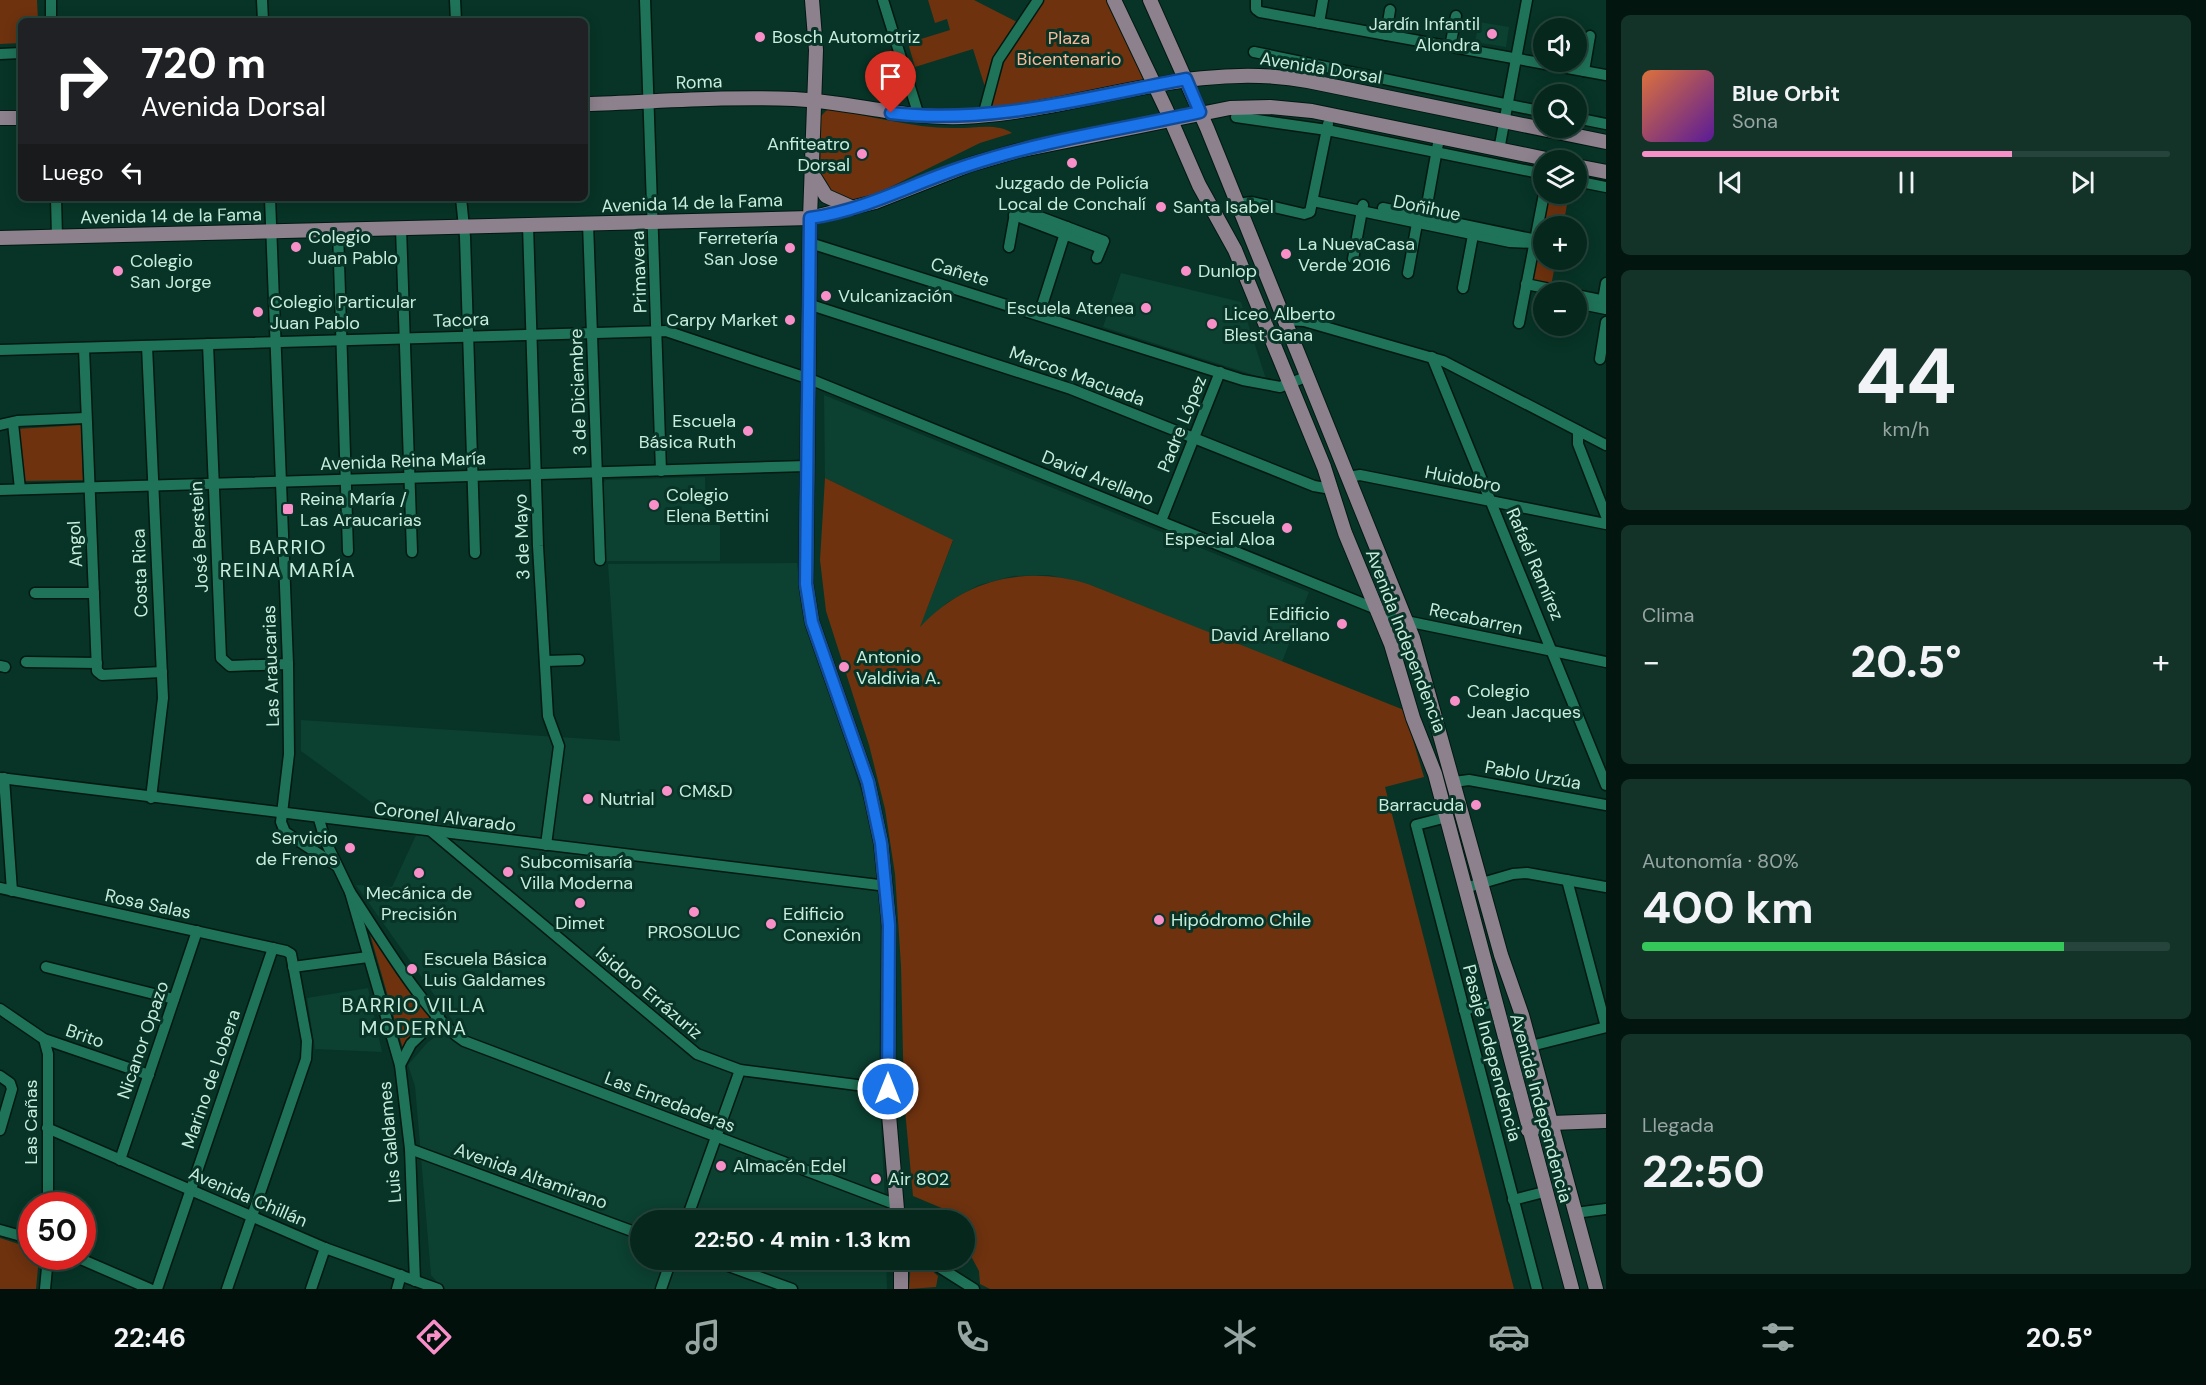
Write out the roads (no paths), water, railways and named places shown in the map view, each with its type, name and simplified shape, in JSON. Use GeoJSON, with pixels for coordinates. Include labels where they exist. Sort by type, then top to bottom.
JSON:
{"type":"FeatureCollection","features":[{"type":"Feature","properties":{"kind":"main road"},"geometry":{"type":"LineString","coordinates":[[812,0],[816,37],[808,304],[805,573],[810,613],[868,782],[881,843],[886,886],[888,1089],[897,1210]]}},
{"type":"Feature","properties":{"kind":"main road","name":"Avenida Independencia"},"geometry":{"type":"LineString","coordinates":[[1114,0],[1171,119],[1199,185],[1235,250],[1291,385],[1331,489],[1345,533],[1377,608],[1413,718],[1429,753],[1544,1192],[1572,1289]]}},
{"type":"Feature","properties":{"kind":"main road","name":"Avenida Independencia"},"geometry":{"type":"LineString","coordinates":[[1150,0],[1200,112],[1406,621],[1426,676],[1501,955],[1531,1046],[1596,1289]]}},
{"type":"Feature","properties":{"kind":"main road","name":"Avenida Dorsal"},"geometry":{"type":"LineString","coordinates":[[814,100],[919,116],[983,116],[1186,79],[1245,74],[1291,78],[1606,142]]}},
{"type":"Feature","properties":{"kind":"main road","name":"Roma"},"geometry":{"type":"LineString","coordinates":[[588,104],[762,98],[814,100]]}},
{"type":"Feature","properties":{"kind":"main road"},"geometry":{"type":"LineString","coordinates":[[810,218],[853,208],[969,165],[1017,152],[1200,112],[1270,107],[1330,115],[1438,145],[1499,150],[1533,157]]}},
{"type":"Feature","properties":{"kind":"main road"},"geometry":{"type":"LineString","coordinates":[[0,118],[18,118]]}},
{"type":"Feature","properties":{"kind":"main road"},"geometry":{"type":"LineString","coordinates":[[1587,168],[1606,172]]}},
{"type":"Feature","properties":{"kind":"main road"},"geometry":{"type":"LineString","coordinates":[[812,173],[826,196],[853,208]]}},
{"type":"Feature","properties":{"kind":"main road","name":"Avenida 14 de la Fama"},"geometry":{"type":"LineString","coordinates":[[0,238],[810,218]]}},
{"type":"Feature","properties":{"kind":"main road"},"geometry":{"type":"LineString","coordinates":[[1528,1130],[1551,1123],[1606,1121]]}},
{"type":"Feature","properties":{"kind":"main road"},"geometry":{"type":"LineString","coordinates":[[901,1270],[901,1289]]}},
{"type":"Feature","properties":{"kind":"street"},"geometry":{"type":"LineString","coordinates":[[51,0],[51,18]]}},
{"type":"Feature","properties":{"kind":"street"},"geometry":{"type":"LineString","coordinates":[[262,0],[263,18]]}},
{"type":"Feature","properties":{"kind":"street"},"geometry":{"type":"LineString","coordinates":[[455,0],[456,18]]}},
{"type":"Feature","properties":{"kind":"street","name":"Primavera"},"geometry":{"type":"LineString","coordinates":[[645,0],[661,471]]}},
{"type":"Feature","properties":{"kind":"street"},"geometry":{"type":"LineString","coordinates":[[883,0],[919,116]]}},
{"type":"Feature","properties":{"kind":"street"},"geometry":{"type":"LineString","coordinates":[[983,116],[998,60],[1038,0]]}},
{"type":"Feature","properties":{"kind":"street"},"geometry":{"type":"LineString","coordinates":[[1256,0],[1256,9],[1260,12],[1533,62]]}},
{"type":"Feature","properties":{"kind":"street"},"geometry":{"type":"LineString","coordinates":[[1319,23],[1323,0]]}},
{"type":"Feature","properties":{"kind":"street"},"geometry":{"type":"LineString","coordinates":[[1499,150],[1527,0]]}},
{"type":"Feature","properties":{"kind":"street"},"geometry":{"type":"LineString","coordinates":[[1386,35],[1390,10]]}},
{"type":"Feature","properties":{"kind":"street"},"geometry":{"type":"LineString","coordinates":[[1450,47],[1456,16]]}},
{"type":"Feature","properties":{"kind":"street"},"geometry":{"type":"LineString","coordinates":[[1587,54],[1590,36]]}},
{"type":"Feature","properties":{"kind":"street","name":"Avenida Dorsal"},"geometry":{"type":"LineString","coordinates":[[1254,52],[1533,110]]}},
{"type":"Feature","properties":{"kind":"street"},"geometry":{"type":"LineString","coordinates":[[0,54],[18,53]]}},
{"type":"Feature","properties":{"kind":"street"},"geometry":{"type":"LineString","coordinates":[[1587,72],[1606,75]]}},
{"type":"Feature","properties":{"kind":"street"},"geometry":{"type":"LineString","coordinates":[[1313,203],[1330,115]]}},
{"type":"Feature","properties":{"kind":"street"},"geometry":{"type":"LineString","coordinates":[[1236,117],[1438,145],[1533,171]]}},
{"type":"Feature","properties":{"kind":"street"},"geometry":{"type":"LineString","coordinates":[[1587,120],[1606,124]]}},
{"type":"Feature","properties":{"kind":"street"},"geometry":{"type":"LineString","coordinates":[[1408,273],[1438,145]]}},
{"type":"Feature","properties":{"kind":"street"},"geometry":{"type":"LineString","coordinates":[[1587,183],[1606,187]]}},
{"type":"Feature","properties":{"kind":"street"},"geometry":{"type":"LineString","coordinates":[[56,201],[57,237]]}},
{"type":"Feature","properties":{"kind":"street","name":"Las Araucarias"},"geometry":{"type":"LineString","coordinates":[[270,201],[288,664],[289,753],[281,814]]}},
{"type":"Feature","properties":{"kind":"street"},"geometry":{"type":"LineString","coordinates":[[461,201],[475,553]]}},
{"type":"Feature","properties":{"kind":"street","name":"Doñihue"},"geometry":{"type":"LineString","coordinates":[[1236,204],[1252,202],[1304,214],[1313,203],[1362,208],[1533,241]]}},
{"type":"Feature","properties":{"kind":"street"},"geometry":{"type":"LineString","coordinates":[[1009,247],[1016,208],[1066,230],[1104,241],[1099,253]]}},
{"type":"Feature","properties":{"kind":"street"},"geometry":{"type":"LineString","coordinates":[[1353,259],[1362,208]]}},
{"type":"Feature","properties":{"kind":"street","name":"3 de Diciembre"},"geometry":{"type":"LineString","coordinates":[[588,224],[600,560]]}},
{"type":"Feature","properties":{"kind":"street","name":"3 de Mayo"},"geometry":{"type":"LineString","coordinates":[[528,225],[544,661],[548,716],[559,746],[546,845]]}},
{"type":"Feature","properties":{"kind":"street"},"geometry":{"type":"LineString","coordinates":[[401,228],[412,552]]}},
{"type":"Feature","properties":{"kind":"street"},"geometry":{"type":"LineString","coordinates":[[338,230],[348,551]]}},
{"type":"Feature","properties":{"kind":"street"},"geometry":{"type":"LineString","coordinates":[[1039,315],[1066,230]]}},
{"type":"Feature","properties":{"kind":"street"},"geometry":{"type":"LineString","coordinates":[[1463,288],[1474,230]]}},
{"type":"Feature","properties":{"kind":"street","name":"Cañete"},"geometry":{"type":"LineString","coordinates":[[810,243],[1220,372],[1274,387],[1291,385]]}},
{"type":"Feature","properties":{"kind":"street"},"geometry":{"type":"LineString","coordinates":[[1519,323],[1533,251]]}},
{"type":"Feature","properties":{"kind":"street"},"geometry":{"type":"LineString","coordinates":[[1526,284],[1533,285]]}},
{"type":"Feature","properties":{"kind":"street"},"geometry":{"type":"LineString","coordinates":[[1605,303],[1606,284]]}},
{"type":"Feature","properties":{"kind":"street"},"geometry":{"type":"LineString","coordinates":[[1587,298],[1605,303]]}},
{"type":"Feature","properties":{"kind":"street"},"geometry":{"type":"LineString","coordinates":[[1587,303],[1605,303]]}},
{"type":"Feature","properties":{"kind":"street","name":"Marcos Macuada"},"geometry":{"type":"LineString","coordinates":[[808,304],[1065,386],[1314,486],[1331,489]]}},
{"type":"Feature","properties":{"kind":"street"},"geometry":{"type":"LineString","coordinates":[[1283,320],[1298,320],[1432,357],[1474,375],[1606,445]]}},
{"type":"Feature","properties":{"kind":"street"},"geometry":{"type":"LineString","coordinates":[[1599,358],[1606,322]]}},
{"type":"Feature","properties":{"kind":"street","name":"Tacora"},"geometry":{"type":"LineString","coordinates":[[0,350],[658,330],[675,333],[807,378]]}},
{"type":"Feature","properties":{"kind":"street","name":"José Berstein"},"geometry":{"type":"LineString","coordinates":[[208,344],[222,660],[230,666],[288,664]]}},
{"type":"Feature","properties":{"kind":"street","name":"Costa Rica"},"geometry":{"type":"LineString","coordinates":[[147,346],[163,707],[151,798]]}},
{"type":"Feature","properties":{"kind":"street","name":"Angol"},"geometry":{"type":"LineString","coordinates":[[84,348],[85,418],[97,663]]}},
{"type":"Feature","properties":{"kind":"street","name":"Rafaél Ramírez"},"geometry":{"type":"LineString","coordinates":[[1432,357],[1554,652],[1606,785]]}},
{"type":"Feature","properties":{"kind":"street","name":"Padre López"},"geometry":{"type":"LineString","coordinates":[[1161,521],[1220,372]]}},
{"type":"Feature","properties":{"kind":"street"},"geometry":{"type":"LineString","coordinates":[[1291,385],[1306,377]]}},
{"type":"Feature","properties":{"kind":"street","name":"David Arellano"},"geometry":{"type":"LineString","coordinates":[[807,378],[1377,608]]}},
{"type":"Feature","properties":{"kind":"street"},"geometry":{"type":"LineString","coordinates":[[0,424],[85,418]]}},
{"type":"Feature","properties":{"kind":"street"},"geometry":{"type":"LineString","coordinates":[[13,423],[20,489]]}},
{"type":"Feature","properties":{"kind":"street"},"geometry":{"type":"LineString","coordinates":[[1578,431],[1578,444],[1606,516]]}},
{"type":"Feature","properties":{"kind":"street","name":"Avenida Reina María"},"geometry":{"type":"LineString","coordinates":[[0,490],[807,466]]}},
{"type":"Feature","properties":{"kind":"street","name":"Huidobro"},"geometry":{"type":"LineString","coordinates":[[1348,477],[1360,475],[1606,524]]}},
{"type":"Feature","properties":{"kind":"street"},"geometry":{"type":"LineString","coordinates":[[35,593],[94,592]]}},
{"type":"Feature","properties":{"kind":"street","name":"Recabarren"},"geometry":{"type":"LineString","coordinates":[[1377,608],[1406,621],[1606,662]]}},
{"type":"Feature","properties":{"kind":"street"},"geometry":{"type":"LineString","coordinates":[[544,661],[579,660]]}},
{"type":"Feature","properties":{"kind":"street"},"geometry":{"type":"LineString","coordinates":[[26,662],[97,663],[97,671],[100,675],[162,672]]}},
{"type":"Feature","properties":{"kind":"street"},"geometry":{"type":"LineString","coordinates":[[2,778],[12,891]]}},
{"type":"Feature","properties":{"kind":"street","name":"Coronel Alvarado"},"geometry":{"type":"LineString","coordinates":[[2,778],[319,819],[886,886]]}},
{"type":"Feature","properties":{"kind":"street","name":"Pablo Urzúa"},"geometry":{"type":"LineString","coordinates":[[1454,782],[1469,780],[1606,805]]}},
{"type":"Feature","properties":{"kind":"street"},"geometry":{"type":"LineString","coordinates":[[281,814],[281,826],[285,832],[337,866]]}},
{"type":"Feature","properties":{"kind":"street","name":"Pasaje Independencia"},"geometry":{"type":"LineString","coordinates":[[1447,817],[1416,825],[1537,1289]]}},
{"type":"Feature","properties":{"kind":"street","name":"Luis Galdames"},"geometry":{"type":"LineString","coordinates":[[319,819],[321,830],[350,892],[400,1065],[410,1149],[415,1281]]}},
{"type":"Feature","properties":{"kind":"street","name":"Isidoro Errázuriz"},"geometry":{"type":"LineString","coordinates":[[431,831],[682,1044],[710,1061],[740,1070],[888,1089]]}},
{"type":"Feature","properties":{"kind":"street"},"geometry":{"type":"LineString","coordinates":[[458,853],[456,842],[463,835]]}},
{"type":"Feature","properties":{"kind":"street"},"geometry":{"type":"LineString","coordinates":[[1465,888],[1482,882],[1527,873],[1606,887]]}},
{"type":"Feature","properties":{"kind":"street"},"geometry":{"type":"LineString","coordinates":[[1531,1046],[1606,1027],[1568,880]]}},
{"type":"Feature","properties":{"kind":"street","name":"Rosa Salas"},"geometry":{"type":"LineString","coordinates":[[0,888],[273,948],[289,953],[293,967]]}},
{"type":"Feature","properties":{"kind":"street","name":"Las Enredaderas"},"geometry":{"type":"LineString","coordinates":[[350,892],[415,987],[453,1033],[469,1043],[897,1205]]}},
{"type":"Feature","properties":{"kind":"street","name":"Nicanor Opazo"},"geometry":{"type":"LineString","coordinates":[[120,1160],[197,932]]}},
{"type":"Feature","properties":{"kind":"street","name":"Marino de Lobera"},"geometry":{"type":"LineString","coordinates":[[157,1289],[273,948]]}},
{"type":"Feature","properties":{"kind":"street"},"geometry":{"type":"LineString","coordinates":[[227,1289],[306,1059],[307,1041],[293,967],[368,957]]}},
{"type":"Feature","properties":{"kind":"street"},"geometry":{"type":"LineString","coordinates":[[46,968],[174,999]]}},
{"type":"Feature","properties":{"kind":"street"},"geometry":{"type":"LineString","coordinates":[[1464,1010],[1495,1002]]}},
{"type":"Feature","properties":{"kind":"street","name":"Brito"},"geometry":{"type":"LineString","coordinates":[[0,1009],[44,1039],[148,1075]]}},
{"type":"Feature","properties":{"kind":"street"},"geometry":{"type":"LineString","coordinates":[[400,1065],[411,1044],[439,1017]]}},
{"type":"Feature","properties":{"kind":"street","name":"Las Cañas"},"geometry":{"type":"LineString","coordinates":[[44,1039],[48,1054],[48,1192]]}},
{"type":"Feature","properties":{"kind":"street"},"geometry":{"type":"LineString","coordinates":[[690,1210],[740,1070]]}},
{"type":"Feature","properties":{"kind":"street"},"geometry":{"type":"LineString","coordinates":[[0,1076],[11,1086],[0,1130]]}},
{"type":"Feature","properties":{"kind":"street","name":"Avenida Chillán"},"geometry":{"type":"LineString","coordinates":[[47,1128],[325,1248],[438,1289]]}},
{"type":"Feature","properties":{"kind":"street","name":"Avenida Altamirano"},"geometry":{"type":"LineString","coordinates":[[410,1149],[630,1230]]}},
{"type":"Feature","properties":{"kind":"street"},"geometry":{"type":"LineString","coordinates":[[1514,1200],[1544,1192]]}},
{"type":"Feature","properties":{"kind":"street"},"geometry":{"type":"LineString","coordinates":[[1575,1213],[1606,1209]]}},
{"type":"Feature","properties":{"kind":"street"},"geometry":{"type":"LineString","coordinates":[[0,1230],[18,1235]]}},
{"type":"Feature","properties":{"kind":"street"},"geometry":{"type":"LineString","coordinates":[[311,1289],[325,1248]]}},
{"type":"Feature","properties":{"kind":"street"},"geometry":{"type":"LineString","coordinates":[[96,1266],[150,1289]]}},
{"type":"Feature","properties":{"kind":"street"},"geometry":{"type":"LineString","coordinates":[[45,1289],[47,1270]]}},
{"type":"Feature","properties":{"kind":"street"},"geometry":{"type":"LineString","coordinates":[[661,1289],[668,1270]]}},
{"type":"Feature","properties":{"kind":"street"},"geometry":{"type":"LineString","coordinates":[[740,1270],[792,1289]]}},
{"type":"Feature","properties":{"kind":"street"},"geometry":{"type":"LineString","coordinates":[[944,1270],[974,1289]]}},
{"type":"Feature","properties":{"kind":"street"},"geometry":{"type":"LineString","coordinates":[[397,1289],[401,1275]]}},
{"type":"Feature","properties":{"kind":"place","name":"Jardín Infantil Alondra"},"geometry":{"type":"Point","coordinates":[1492,34]}},
{"type":"Feature","properties":{"kind":"place","name":"Bosch Automotriz"},"geometry":{"type":"Point","coordinates":[760,37]}},
{"type":"Feature","properties":{"kind":"place","name":"Anfiteatro Dorsal"},"geometry":{"type":"Point","coordinates":[862,154]}},
{"type":"Feature","properties":{"kind":"place","name":"Juzgado de Policía Local de Conchalí"},"geometry":{"type":"Point","coordinates":[1072,163]}},
{"type":"Feature","properties":{"kind":"place","name":"Santa Isabel"},"geometry":{"type":"Point","coordinates":[1161,207]}},
{"type":"Feature","properties":{"kind":"place","name":"Colegio Juan Pablo"},"geometry":{"type":"Point","coordinates":[296,247]}},
{"type":"Feature","properties":{"kind":"place","name":"Ferretería San Jose"},"geometry":{"type":"Point","coordinates":[790,248]}},
{"type":"Feature","properties":{"kind":"place","name":"La NuevaCasa Verde 2016"},"geometry":{"type":"Point","coordinates":[1286,254]}},
{"type":"Feature","properties":{"kind":"place","name":"Colegio San Jorge"},"geometry":{"type":"Point","coordinates":[118,271]}},
{"type":"Feature","properties":{"kind":"place","name":"Dunlop"},"geometry":{"type":"Point","coordinates":[1186,271]}},
{"type":"Feature","properties":{"kind":"place","name":"Vulcanización"},"geometry":{"type":"Point","coordinates":[826,296]}},
{"type":"Feature","properties":{"kind":"place","name":"Escuela Atenea"},"geometry":{"type":"Point","coordinates":[1146,308]}},
{"type":"Feature","properties":{"kind":"place","name":"Colegio Particular Juan Pablo"},"geometry":{"type":"Point","coordinates":[258,312]}},
{"type":"Feature","properties":{"kind":"place","name":"Carpy Market"},"geometry":{"type":"Point","coordinates":[790,320]}},
{"type":"Feature","properties":{"kind":"place","name":"Liceo Alberto Blest Gana"},"geometry":{"type":"Point","coordinates":[1212,324]}},
{"type":"Feature","properties":{"kind":"place","name":"Escuela Básica Ruth"},"geometry":{"type":"Point","coordinates":[748,431]}},
{"type":"Feature","properties":{"kind":"place","name":"Colegio Elena Bettini"},"geometry":{"type":"Point","coordinates":[654,505]}},
{"type":"Feature","properties":{"kind":"place","name":"Reina María / Las Araucarias"},"geometry":{"type":"Point","coordinates":[288,509]}},
{"type":"Feature","properties":{"kind":"place","name":"Escuela Especial Aloa"},"geometry":{"type":"Point","coordinates":[1287,528]}},
{"type":"Feature","properties":{"kind":"place","name":"Edificio David Arellano"},"geometry":{"type":"Point","coordinates":[1342,624]}},
{"type":"Feature","properties":{"kind":"place","name":"Antonio Valdivia A."},"geometry":{"type":"Point","coordinates":[844,667]}},
{"type":"Feature","properties":{"kind":"place","name":"Colegio Jean Jacques"},"geometry":{"type":"Point","coordinates":[1455,701]}},
{"type":"Feature","properties":{"kind":"place","name":"CM&D"},"geometry":{"type":"Point","coordinates":[667,791]}},
{"type":"Feature","properties":{"kind":"place","name":"Nutrial"},"geometry":{"type":"Point","coordinates":[588,799]}},
{"type":"Feature","properties":{"kind":"place","name":"Barracuda"},"geometry":{"type":"Point","coordinates":[1476,805]}},
{"type":"Feature","properties":{"kind":"place","name":"Servicio de Frenos"},"geometry":{"type":"Point","coordinates":[350,848]}},
{"type":"Feature","properties":{"kind":"place","name":"Subcomisaría Villa Moderna"},"geometry":{"type":"Point","coordinates":[508,872]}},
{"type":"Feature","properties":{"kind":"place","name":"Mecánica de Precisión"},"geometry":{"type":"Point","coordinates":[419,873]}},
{"type":"Feature","properties":{"kind":"place","name":"Dimet"},"geometry":{"type":"Point","coordinates":[580,903]}},
{"type":"Feature","properties":{"kind":"place","name":"PROSOLUC"},"geometry":{"type":"Point","coordinates":[694,912]}},
{"type":"Feature","properties":{"kind":"place","name":"Hipódromo Chile"},"geometry":{"type":"Point","coordinates":[1159,920]}},
{"type":"Feature","properties":{"kind":"place","name":"Edificio Conexión"},"geometry":{"type":"Point","coordinates":[771,924]}},
{"type":"Feature","properties":{"kind":"place","name":"Escuela Básica Luis Galdames"},"geometry":{"type":"Point","coordinates":[412,969]}},
{"type":"Feature","properties":{"kind":"place","name":"Almacén Edel"},"geometry":{"type":"Point","coordinates":[721,1166]}},
{"type":"Feature","properties":{"kind":"place","name":"Air 802"},"geometry":{"type":"Point","coordinates":[876,1179]}},
{"type":"Feature","properties":{"kind":"district","name":"BARRIO REINA MARÍA"},"geometry":{"type":"Point","coordinates":[288,558]}},
{"type":"Feature","properties":{"kind":"district","name":"BARRIO VILLA MODERNA"},"geometry":{"type":"Point","coordinates":[414,1016]}},
{"type":"Feature","properties":{"kind":"park label","name":"Plaza Bicentenario"},"geometry":{"type":"Point","coordinates":[1069,48]}}]}
